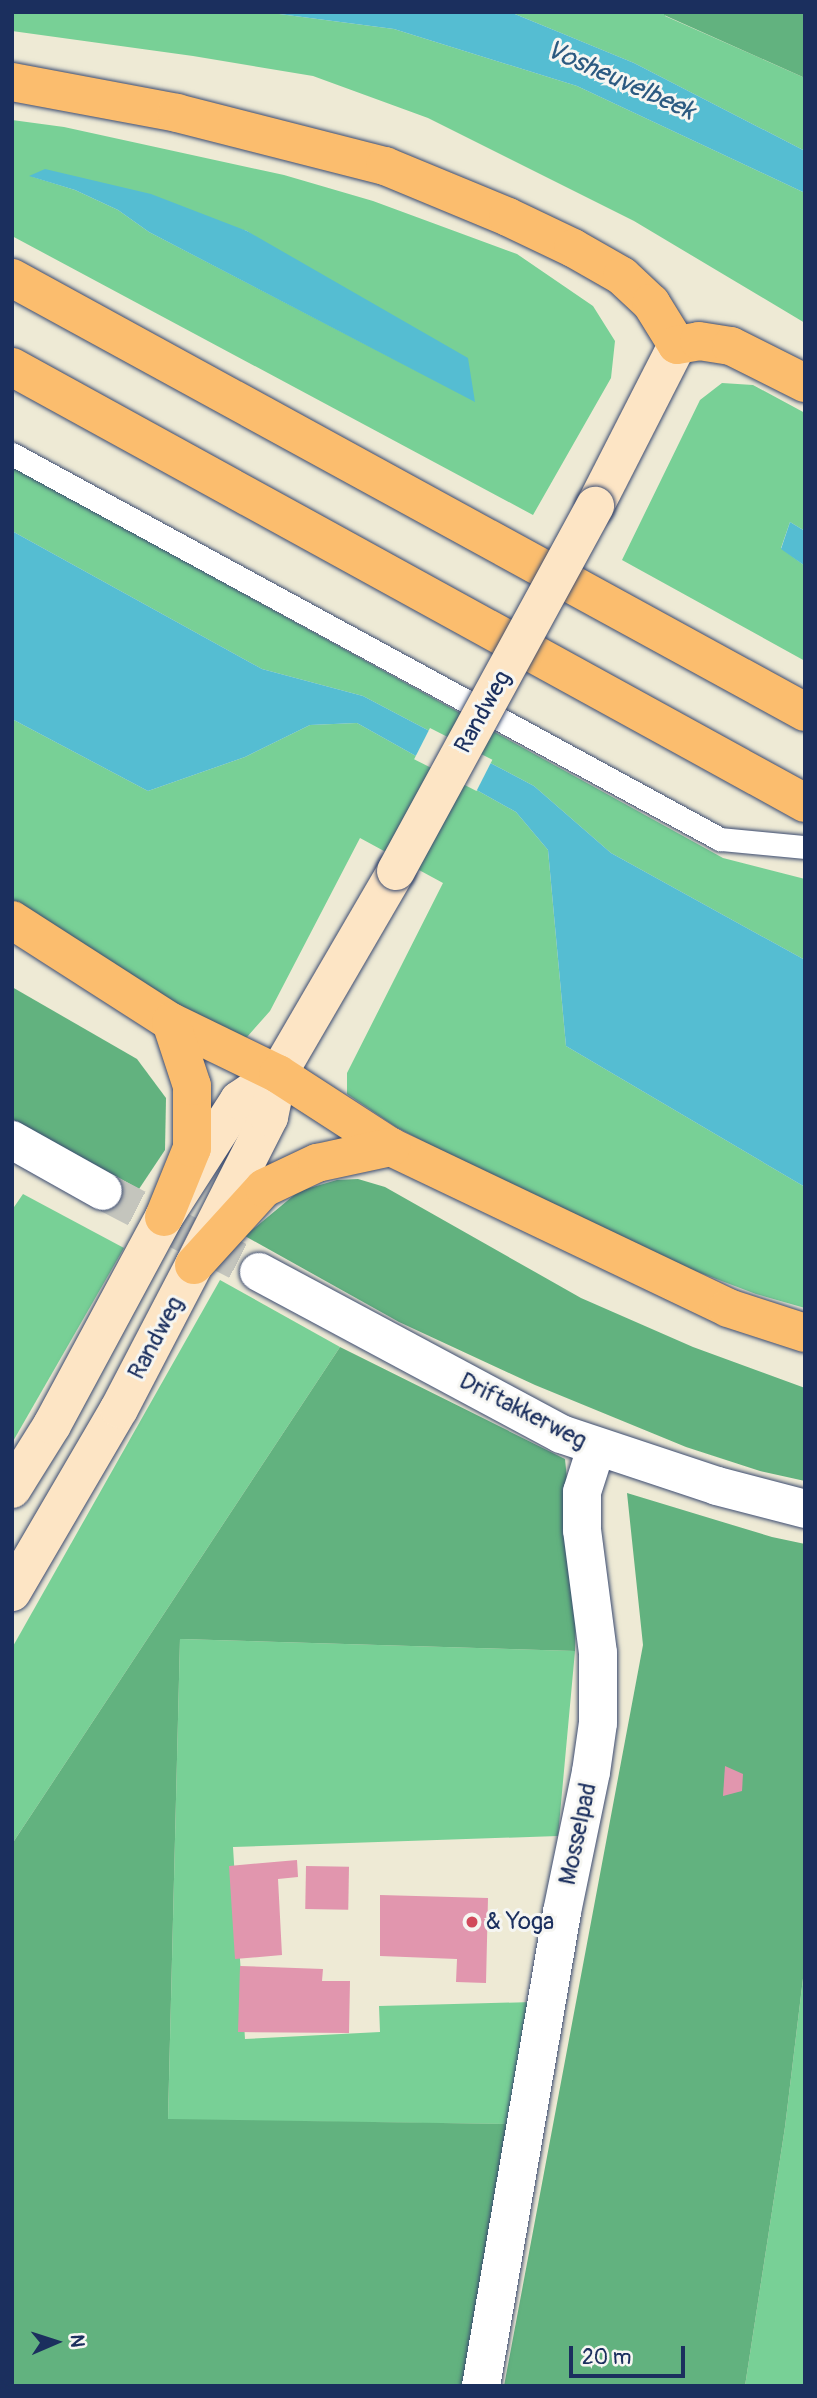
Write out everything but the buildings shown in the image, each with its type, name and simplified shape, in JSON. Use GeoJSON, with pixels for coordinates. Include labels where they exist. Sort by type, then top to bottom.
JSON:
{"type":"FeatureCollection","features":[{"type":"Feature","properties":{"kind":"highway"},"geometry":{"type":"LineString","coordinates":[[12,82],[177,113],[385,166],[508,217],[573,248],[622,276],[651,303],[677,345],[699,341],[731,346],[805,383]]}},
{"type":"Feature","properties":{"kind":"highway"},"geometry":{"type":"LineString","coordinates":[[12,278],[805,712]]}},
{"type":"Feature","properties":{"kind":"highway"},"geometry":{"type":"LineString","coordinates":[[12,366],[805,803]]}},
{"type":"Feature","properties":{"kind":"highway"},"geometry":{"type":"LineString","coordinates":[[12,920],[171,1022],[278,1074],[391,1147],[728,1308],[805,1333]]}},
{"type":"Feature","properties":{"kind":"highway"},"geometry":{"type":"LineString","coordinates":[[163,1217],[192,1148],[192,1086],[171,1022]]}},
{"type":"Feature","properties":{"kind":"highway"},"geometry":{"type":"LineString","coordinates":[[194,1265],[264,1188],[317,1163],[391,1147]]}},
{"type":"Feature","properties":{"kind":"main road","name":"Randweg"},"geometry":{"type":"LineString","coordinates":[[12,1592],[118,1409],[194,1265],[269,1117],[278,1074],[397,872],[595,506],[677,345]]}},
{"type":"Feature","properties":{"kind":"main road","name":"Randweg"},"geometry":{"type":"LineString","coordinates":[[12,1489],[52,1425],[163,1217],[239,1100],[278,1074]]}},
{"type":"Feature","properties":{"kind":"street"},"geometry":{"type":"LineString","coordinates":[[12,1140],[103,1191]]}},
{"type":"Feature","properties":{"kind":"street","name":"Driftakkerweg"},"geometry":{"type":"LineString","coordinates":[[259,1272],[530,1418],[596,1448],[717,1486],[805,1509]]}},
{"type":"Feature","properties":{"kind":"street","name":"Mosselpad"},"geometry":{"type":"LineString","coordinates":[[481,2386],[562,1912],[597,1733],[598,1653],[582,1530],[582,1492],[596,1448]]}},
{"type":"Feature","properties":{"kind":"lane"},"geometry":{"type":"LineString","coordinates":[[12,454],[720,839],[805,847]]}},
{"type":"Feature","properties":{"kind":"green space"},"geometry":{"type":"Polygon","coordinates":[[[12,12],[264,12],[394,29],[577,86],[805,193],[805,323],[634,221],[428,118],[313,76],[12,31],[12,12]]]}},
{"type":"Feature","properties":{"kind":"green space"},"geometry":{"type":"Polygon","coordinates":[[[510,12],[665,12],[665,16],[805,78],[805,151],[634,63],[510,12]]]}},
{"type":"Feature","properties":{"kind":"green space"},"geometry":{"type":"Polygon","coordinates":[[[665,12],[805,12],[805,78],[664,15],[665,12]]]}},
{"type":"Feature","properties":{"kind":"green space"},"geometry":{"type":"Polygon","coordinates":[[[12,120],[64,127],[284,175],[373,201],[517,254],[593,306],[615,341],[611,378],[533,515],[12,236],[12,120]],[[30,176],[75,190],[118,210],[149,232],[475,401],[247,231],[30,176]]]}},
{"type":"Feature","properties":{"kind":"green space"},"geometry":{"type":"Polygon","coordinates":[[[722,383],[753,385],[805,413],[805,531],[790,522],[781,548],[805,566],[805,661],[622,560],[700,400],[722,383]]]}},
{"type":"Feature","properties":{"kind":"green space"},"geometry":{"type":"Polygon","coordinates":[[[12,466],[723,858],[805,879],[805,960],[611,853],[534,786],[363,696],[262,669],[12,531],[12,466]]]}},
{"type":"Feature","properties":{"kind":"green space"},"geometry":{"type":"Polygon","coordinates":[[[12,719],[148,791],[245,757],[310,725],[357,723],[516,812],[548,850],[566,1046],[805,1187],[805,1308],[756,1294],[608,1238],[396,1127],[347,1094],[347,1073],[443,883],[360,838],[270,1011],[247,1037],[216,1035],[12,908],[12,719]]]}},
{"type":"Feature","properties":{"kind":"green space"},"geometry":{"type":"Polygon","coordinates":[[[12,987],[137,1059],[166,1098],[165,1150],[139,1189],[12,1119],[12,987]]]}},
{"type":"Feature","properties":{"kind":"green space"},"geometry":{"type":"Polygon","coordinates":[[[358,1179],[385,1187],[581,1298],[693,1347],[805,1388],[805,1481],[760,1471],[686,1447],[535,1385],[399,1322],[245,1236],[299,1191],[337,1180],[358,1179]]]}},
{"type":"Feature","properties":{"kind":"green space"},"geometry":{"type":"Polygon","coordinates":[[[23,1194],[124,1248],[12,1443],[12,1210],[23,1194]]]}},
{"type":"Feature","properties":{"kind":"green space"},"geometry":{"type":"Polygon","coordinates":[[[220,1280],[340,1347],[12,1844],[12,1648],[220,1280]]]}},
{"type":"Feature","properties":{"kind":"green space"},"geometry":{"type":"Polygon","coordinates":[[[340,1347],[565,1459],[577,1579],[575,1651],[180,1639],[168,2119],[510,2124],[469,2386],[12,2386],[12,1844],[340,1347]]]}},
{"type":"Feature","properties":{"kind":"green space"},"geometry":{"type":"Polygon","coordinates":[[[627,1493],[772,1537],[805,1544],[805,1962],[785,2127],[745,2386],[504,2386],[643,1645],[627,1493]]]}},
{"type":"Feature","properties":{"kind":"green space"},"geometry":{"type":"Polygon","coordinates":[[[180,1639],[575,1651],[558,1836],[233,1847],[245,2039],[380,2032],[379,2006],[533,2002],[510,2124],[168,2120],[180,1639]]]}},
{"type":"Feature","properties":{"kind":"green space"},"geometry":{"type":"Polygon","coordinates":[[[805,1962],[805,2386],[745,2386],[785,2127],[805,1962]]]}},
{"type":"Feature","properties":{"kind":"water","name":"Vosheuvelbeek"},"geometry":{"type":"Polygon","coordinates":[[[264,12],[510,12],[634,63],[805,151],[805,193],[577,86],[394,29],[264,12]]]}},
{"type":"Feature","properties":{"kind":"water"},"geometry":{"type":"Polygon","coordinates":[[[45,169],[151,194],[247,231],[468,358],[475,402],[149,232],[118,210],[75,190],[29,176],[45,169]]]}},
{"type":"Feature","properties":{"kind":"water"},"geometry":{"type":"Polygon","coordinates":[[[790,522],[805,531],[805,566],[781,549],[790,522]]]}},
{"type":"Feature","properties":{"kind":"water"},"geometry":{"type":"Polygon","coordinates":[[[12,531],[262,669],[363,696],[534,786],[611,853],[805,960],[805,1187],[566,1046],[548,850],[516,812],[357,723],[310,725],[245,757],[148,791],[12,719],[12,531]]]}},
{"type":"Feature","properties":{"kind":"pier"},"geometry":{"type":"Polygon","coordinates":[[[430,728],[492,760],[476,791],[414,759],[430,728]]]}},
{"type":"Feature","properties":{"kind":"tunnel"},"geometry":{"type":"LineString","coordinates":[[103,1191],[259,1272]]}},
{"type":"Feature","properties":{"kind":"place","name":"& Yoga"},"geometry":{"type":"Point","coordinates":[472,1922]}}]}
